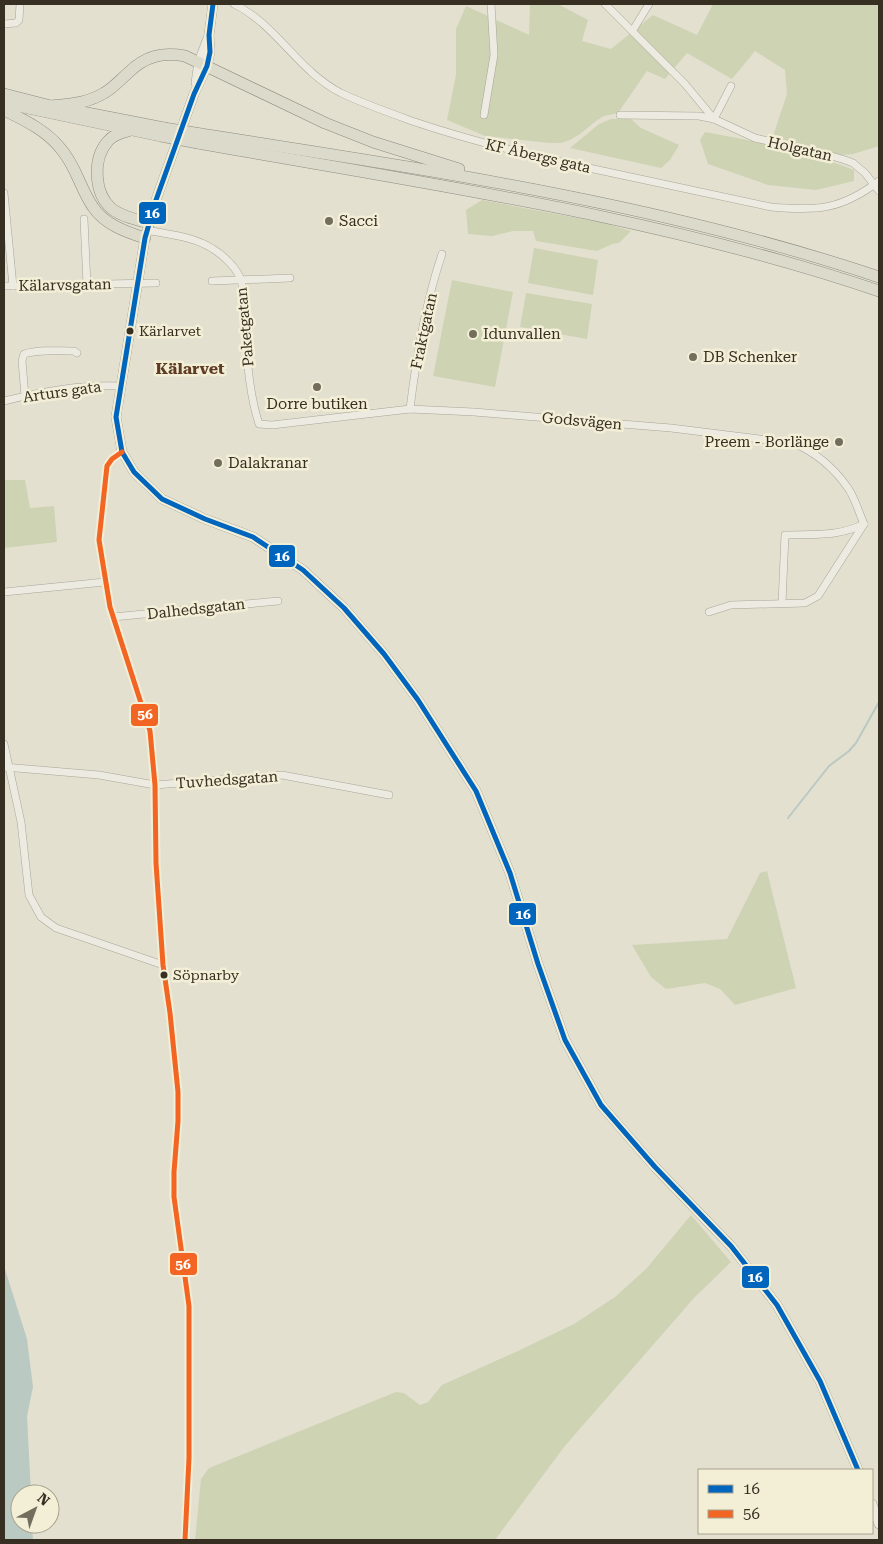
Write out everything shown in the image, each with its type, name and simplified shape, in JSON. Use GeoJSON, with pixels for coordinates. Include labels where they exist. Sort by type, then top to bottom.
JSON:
{"type":"FeatureCollection","features":[{"type":"Feature","properties":{"kind":"highway"},"geometry":{"type":"LineString","coordinates":[[52,106],[74,104],[100,95],[142,61],[155,56],[172,54],[185,56],[325,123],[373,142],[500,182]]}},
{"type":"Feature","properties":{"kind":"highway"},"geometry":{"type":"LineString","coordinates":[[4,94],[163,132],[500,182],[626,208],[780,247],[879,277]]}},
{"type":"Feature","properties":{"kind":"highway"},"geometry":{"type":"LineString","coordinates":[[4,103],[128,131],[163,132]]}},
{"type":"Feature","properties":{"kind":"highway"},"geometry":{"type":"LineString","coordinates":[[4,110],[43,131],[60,147],[72,164],[94,208],[102,217],[120,228],[147,231]]}},
{"type":"Feature","properties":{"kind":"highway"},"geometry":{"type":"LineString","coordinates":[[128,131],[112,137],[105,145],[98,168],[99,187],[104,200],[113,209],[129,217],[147,231]]}},
{"type":"Feature","properties":{"kind":"highway"},"geometry":{"type":"LineString","coordinates":[[199,138],[580,211],[710,242],[879,291]]}},
{"type":"Feature","properties":{"kind":"street"},"geometry":{"type":"LineString","coordinates":[[213,4],[210,35],[203,64],[147,231],[136,284],[116,417],[122,452],[134,472],[162,499],[253,538],[302,570],[350,615],[384,654],[418,700],[476,791],[510,873],[538,964],[565,1040],[602,1105],[655,1167],[731,1246],[777,1305],[820,1381],[858,1469]]}},
{"type":"Feature","properties":{"kind":"street","name":"KF Åbergs gata"},"geometry":{"type":"LineString","coordinates":[[234,4],[254,14],[266,24],[311,73],[330,87],[389,113],[474,141],[772,207],[808,210],[822,209],[848,200],[878,186]]}},
{"type":"Feature","properties":{"kind":"street"},"geometry":{"type":"LineString","coordinates":[[484,115],[494,55],[491,4]]}},
{"type":"Feature","properties":{"kind":"street","name":"Holgatan"},"geometry":{"type":"LineString","coordinates":[[605,4],[685,84],[714,119]]}},
{"type":"Feature","properties":{"kind":"street"},"geometry":{"type":"LineString","coordinates":[[633,30],[649,4]]}},
{"type":"Feature","properties":{"kind":"street"},"geometry":{"type":"LineString","coordinates":[[4,24],[19,20],[20,7]]}},
{"type":"Feature","properties":{"kind":"street"},"geometry":{"type":"LineString","coordinates":[[714,119],[731,86]]}},
{"type":"Feature","properties":{"kind":"street","name":"Holgatan"},"geometry":{"type":"LineString","coordinates":[[620,115],[699,116],[714,119],[755,138],[845,160],[859,168],[878,186]]}},
{"type":"Feature","properties":{"kind":"street"},"geometry":{"type":"LineString","coordinates":[[4,193],[12,286]]}},
{"type":"Feature","properties":{"kind":"street"},"geometry":{"type":"LineString","coordinates":[[84,219],[87,285]]}},
{"type":"Feature","properties":{"kind":"street","name":"Paketgatan"},"geometry":{"type":"LineString","coordinates":[[147,231],[179,235],[196,240],[214,249],[230,263],[241,279],[247,358],[254,410],[259,424]]}},
{"type":"Feature","properties":{"kind":"street","name":"Fraktgatan"},"geometry":{"type":"LineString","coordinates":[[410,408],[427,314],[442,254]]}},
{"type":"Feature","properties":{"kind":"street"},"geometry":{"type":"LineString","coordinates":[[212,281],[290,278]]}},
{"type":"Feature","properties":{"kind":"street","name":"Kälarvsgatan"},"geometry":{"type":"LineString","coordinates":[[4,286],[156,283]]}},
{"type":"Feature","properties":{"kind":"street"},"geometry":{"type":"LineString","coordinates":[[25,396],[22,361],[24,354],[51,350],[74,351],[77,353]]}},
{"type":"Feature","properties":{"kind":"street","name":"Arturs gata"},"geometry":{"type":"LineString","coordinates":[[4,401],[96,385],[120,386]]}},
{"type":"Feature","properties":{"kind":"street","name":"Godsvägen"},"geometry":{"type":"LineString","coordinates":[[259,424],[272,425],[410,408],[672,428],[793,443],[830,466],[849,488],[864,524]]}},
{"type":"Feature","properties":{"kind":"street"},"geometry":{"type":"LineString","coordinates":[[122,452],[112,459],[107,466],[99,540],[105,582],[113,617],[150,731],[155,785],[156,863],[163,965],[178,1092],[174,1197],[189,1306],[189,1458],[185,1540]]}},
{"type":"Feature","properties":{"kind":"street"},"geometry":{"type":"LineString","coordinates":[[709,612],[731,605],[805,603],[818,596],[864,524]]}},
{"type":"Feature","properties":{"kind":"street"},"geometry":{"type":"LineString","coordinates":[[782,603],[786,535],[829,534],[849,531],[864,524]]}},
{"type":"Feature","properties":{"kind":"street"},"geometry":{"type":"LineString","coordinates":[[4,592],[105,582]]}},
{"type":"Feature","properties":{"kind":"street","name":"Dalhedsgatan"},"geometry":{"type":"LineString","coordinates":[[113,617],[278,601]]}},
{"type":"Feature","properties":{"kind":"street"},"geometry":{"type":"LineString","coordinates":[[4,744],[6,767],[21,822],[29,895],[41,917],[56,928],[163,965]]}},
{"type":"Feature","properties":{"kind":"street","name":"Tuvhedsgatan"},"geometry":{"type":"LineString","coordinates":[[6,767],[99,775],[155,785],[282,775],[389,795]]}},
{"type":"Feature","properties":{"kind":"street"},"geometry":{"type":"LineString","coordinates":[[873,1507],[879,1524]]}},
{"type":"Feature","properties":{"kind":"green space"},"geometry":{"type":"Polygon","coordinates":[[[530,4],[558,4],[588,20],[582,41],[611,49],[653,15],[697,35],[713,4],[879,4],[879,146],[853,154],[841,155],[771,142],[787,94],[785,70],[755,51],[732,79],[687,53],[665,79],[647,71],[618,113],[604,116],[580,134],[561,143],[485,136],[447,120],[456,75],[456,29],[466,6],[529,35],[530,4]]]}},
{"type":"Feature","properties":{"kind":"green space"},"geometry":{"type":"Polygon","coordinates":[[[611,119],[631,119],[641,128],[679,145],[670,160],[661,168],[570,148],[599,124],[611,119]]]}},
{"type":"Feature","properties":{"kind":"green space"},"geometry":{"type":"Polygon","coordinates":[[[705,132],[780,147],[818,157],[854,170],[854,181],[816,190],[768,185],[708,164],[700,140],[705,132]]]}},
{"type":"Feature","properties":{"kind":"green space"},"geometry":{"type":"Polygon","coordinates":[[[482,200],[604,223],[631,231],[619,243],[597,251],[536,241],[533,231],[513,231],[492,236],[468,234],[466,210],[482,200]]]}},
{"type":"Feature","properties":{"kind":"green space"},"geometry":{"type":"Polygon","coordinates":[[[534,248],[598,260],[593,295],[528,283],[534,248]]]}},
{"type":"Feature","properties":{"kind":"green space","name":"Idunvallen"},"geometry":{"type":"Polygon","coordinates":[[[452,280],[513,292],[495,387],[433,376],[452,280]]]}},
{"type":"Feature","properties":{"kind":"green space"},"geometry":{"type":"Polygon","coordinates":[[[526,293],[592,304],[587,339],[520,327],[526,293]]]}},
{"type":"Feature","properties":{"kind":"green space"},"geometry":{"type":"Polygon","coordinates":[[[4,480],[25,480],[30,508],[54,506],[57,542],[4,548],[4,480]]]}},
{"type":"Feature","properties":{"kind":"green space"},"geometry":{"type":"Polygon","coordinates":[[[767,871],[796,988],[735,1005],[720,989],[705,983],[666,989],[651,977],[632,945],[727,939],[760,873],[767,871]]]}},
{"type":"Feature","properties":{"kind":"green space"},"geometry":{"type":"Polygon","coordinates":[[[691,1215],[731,1262],[694,1298],[564,1447],[495,1540],[195,1540],[201,1479],[209,1468],[396,1392],[404,1393],[420,1405],[428,1402],[442,1385],[574,1324],[615,1297],[646,1269],[691,1215]]]}},
{"type":"Feature","properties":{"kind":"shaded area"},"geometry":{"type":"Polygon","coordinates":[[[4,1266],[27,1339],[33,1387],[27,1416],[30,1484],[10,1484],[10,1534],[33,1534],[33,1540],[4,1540],[4,1266]]]}},
{"type":"Feature","properties":{"kind":"waterway"},"geometry":{"type":"LineString","coordinates":[[788,818],[829,766],[849,751],[856,743],[879,702]]}},
{"type":"Feature","properties":{"kind":"transit line","name":"16"},"geometry":{"type":"LineString","coordinates":[[213,4],[209,35],[210,52],[207,66],[194,94],[156,200],[145,238],[116,417],[122,452],[134,472],[162,499],[205,519],[253,537],[303,570],[344,608],[384,654],[418,700],[476,791],[510,873],[538,964],[565,1040],[601,1105],[655,1167],[731,1246],[777,1305],[820,1381],[858,1469]]}},
{"type":"Feature","properties":{"kind":"transit line","name":"56"},"geometry":{"type":"LineString","coordinates":[[122,452],[112,459],[107,466],[99,540],[110,607],[150,731],[155,785],[156,863],[163,965],[178,1092],[174,1197],[189,1306],[189,1458],[185,1540]]}},
{"type":"Feature","properties":{"kind":"place","name":"Sacci"},"geometry":{"type":"Point","coordinates":[329,221]}},
{"type":"Feature","properties":{"kind":"place","name":"Kärlarvet"},"geometry":{"type":"Point","coordinates":[130,331]}},
{"type":"Feature","properties":{"kind":"place","name":"Idunvallen"},"geometry":{"type":"Point","coordinates":[473,334]}},
{"type":"Feature","properties":{"kind":"place","name":"DB Schenker"},"geometry":{"type":"Point","coordinates":[693,357]}},
{"type":"Feature","properties":{"kind":"place","name":"Dorre butiken"},"geometry":{"type":"Point","coordinates":[317,387]}},
{"type":"Feature","properties":{"kind":"place","name":"Preem - Borlänge"},"geometry":{"type":"Point","coordinates":[839,442]}},
{"type":"Feature","properties":{"kind":"place","name":"Dalakranar"},"geometry":{"type":"Point","coordinates":[218,463]}},
{"type":"Feature","properties":{"kind":"place","name":"Söpnarby"},"geometry":{"type":"Point","coordinates":[164,975]}},
{"type":"Feature","properties":{"kind":"district","name":"Kälarvet"},"geometry":{"type":"Point","coordinates":[190,368]}}]}
